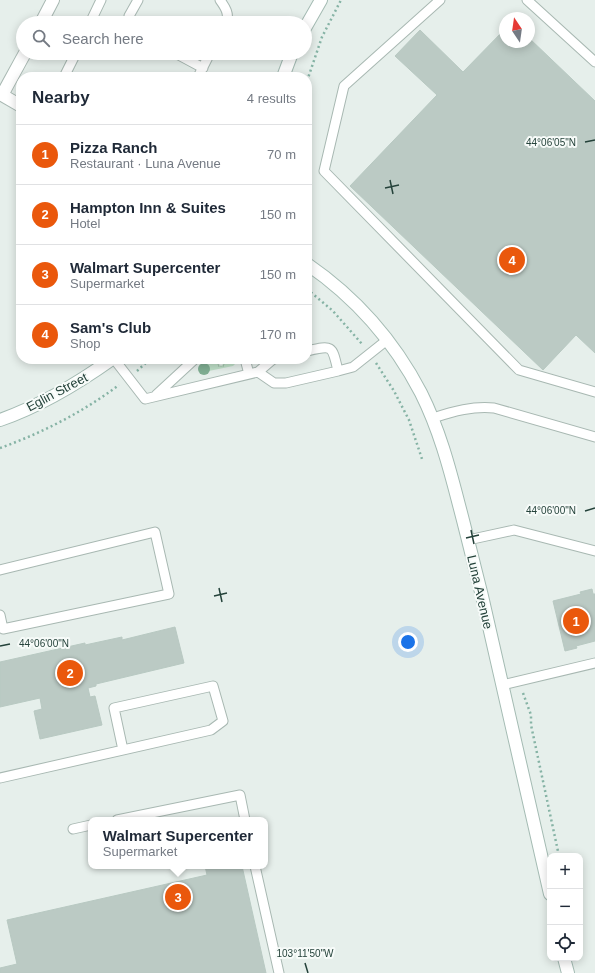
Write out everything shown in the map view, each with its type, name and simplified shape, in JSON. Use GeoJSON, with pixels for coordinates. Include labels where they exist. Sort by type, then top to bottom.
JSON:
{"type":"FeatureCollection","features":[{"type":"Feature","properties":{"kind":"street"},"geometry":{"type":"LineString","coordinates":[[45,16],[53,0]]}},
{"type":"Feature","properties":{"kind":"street"},"geometry":{"type":"LineString","coordinates":[[312,16],[321,0]]}},
{"type":"Feature","properties":{"kind":"street"},"geometry":{"type":"LineString","coordinates":[[16,103],[2,95],[21,60]]}},
{"type":"Feature","properties":{"kind":"street"},"geometry":{"type":"LineString","coordinates":[[285,72],[289,60]]}},
{"type":"Feature","properties":{"kind":"street","name":"Luna Avenue"},"geometry":{"type":"LineString","coordinates":[[312,268],[349,297],[387,340],[408,370],[433,418],[450,471],[468,540],[549,889]]}},
{"type":"Feature","properties":{"kind":"street","name":"Eglin Street"},"geometry":{"type":"LineString","coordinates":[[0,420],[40,403],[67,389],[106,364]]}},
{"type":"Feature","properties":{"kind":"street"},"geometry":{"type":"LineString","coordinates":[[565,961],[568,973]]}},
{"type":"Feature","properties":{"kind":"lane"},"geometry":{"type":"LineString","coordinates":[[94,16],[102,0]]}},
{"type":"Feature","properties":{"kind":"lane"},"geometry":{"type":"LineString","coordinates":[[130,16],[138,0]]}},
{"type":"Feature","properties":{"kind":"lane"},"geometry":{"type":"LineString","coordinates":[[220,0],[227,12],[227,16]]}},
{"type":"Feature","properties":{"kind":"lane"},"geometry":{"type":"LineString","coordinates":[[440,0],[344,86],[324,171],[519,370],[595,392]]}},
{"type":"Feature","properties":{"kind":"lane"},"geometry":{"type":"LineString","coordinates":[[527,0],[536,4],[595,62]]}},
{"type":"Feature","properties":{"kind":"lane"},"geometry":{"type":"LineString","coordinates":[[66,72],[72,60]]}},
{"type":"Feature","properties":{"kind":"lane"},"geometry":{"type":"LineString","coordinates":[[188,60],[202,68]]}},
{"type":"Feature","properties":{"kind":"lane"},"geometry":{"type":"LineString","coordinates":[[200,72],[206,60]]}},
{"type":"Feature","properties":{"kind":"lane"},"geometry":{"type":"LineString","coordinates":[[248,364],[254,373],[274,383],[286,383],[353,367],[387,340]]}},
{"type":"Feature","properties":{"kind":"lane"},"geometry":{"type":"LineString","coordinates":[[312,350],[326,347],[331,348],[334,352],[338,371]]}},
{"type":"Feature","properties":{"kind":"lane"},"geometry":{"type":"LineString","coordinates":[[117,364],[145,399],[254,373],[266,364]]}},
{"type":"Feature","properties":{"kind":"lane"},"geometry":{"type":"LineString","coordinates":[[155,396],[190,364]]}},
{"type":"Feature","properties":{"kind":"lane"},"geometry":{"type":"LineString","coordinates":[[433,418],[470,408],[494,408],[595,437]]}},
{"type":"Feature","properties":{"kind":"lane"},"geometry":{"type":"LineString","coordinates":[[468,540],[514,530],[595,551]]}},
{"type":"Feature","properties":{"kind":"lane"},"geometry":{"type":"LineString","coordinates":[[0,570],[155,532],[169,594],[3,629],[0,615]]}},
{"type":"Feature","properties":{"kind":"lane"},"geometry":{"type":"LineString","coordinates":[[502,685],[595,663]]}},
{"type":"Feature","properties":{"kind":"lane"},"geometry":{"type":"LineString","coordinates":[[0,778],[211,730],[223,721],[213,686],[114,708],[123,750]]}},
{"type":"Feature","properties":{"kind":"lane"},"geometry":{"type":"LineString","coordinates":[[131,817],[240,795],[244,817]]}},
{"type":"Feature","properties":{"kind":"lane"},"geometry":{"type":"LineString","coordinates":[[73,829],[88,826]]}},
{"type":"Feature","properties":{"kind":"lane"},"geometry":{"type":"LineString","coordinates":[[257,869],[279,973]]}},
{"type":"Feature","properties":{"kind":"path"},"geometry":{"type":"LineString","coordinates":[[310,72],[322,37],[341,0]]}},
{"type":"Feature","properties":{"kind":"path"},"geometry":{"type":"LineString","coordinates":[[0,448],[45,430],[128,377],[144,364]]}},
{"type":"Feature","properties":{"kind":"path"},"geometry":{"type":"LineString","coordinates":[[523,693],[531,715],[531,725],[558,853]]}},
{"type":"Feature","properties":{"kind":"green space"},"geometry":{"type":"Polygon","coordinates":[[[205,364],[219,364],[221,366],[223,364],[235,364],[233,366],[204,372],[201,371],[201,368],[205,364]]]}},
{"type":"Feature","properties":{"kind":"building"},"geometry":{"type":"Polygon","coordinates":[[[420,30],[463,72],[499,35],[499,48],[535,48],[535,44],[595,101],[595,353],[576,335],[543,370],[350,186],[437,95],[395,56],[420,30]]]}},
{"type":"Feature","properties":{"kind":"building"},"geometry":{"type":"Polygon","coordinates":[[[592,589],[593,594],[595,594],[595,641],[576,646],[577,648],[565,651],[553,601],[581,594],[580,592],[592,589]]]}},
{"type":"Feature","properties":{"kind":"building"},"geometry":{"type":"Polygon","coordinates":[[[175,627],[184,663],[96,684],[96,686],[88,688],[90,697],[95,696],[102,725],[40,739],[34,711],[42,709],[40,698],[0,707],[0,662],[85,643],[85,645],[122,637],[122,640],[175,627]]]}},
{"type":"Feature","properties":{"kind":"building"},"geometry":{"type":"Polygon","coordinates":[[[206,869],[243,869],[266,973],[0,973],[0,968],[17,964],[7,920],[207,875],[206,869]]]}},
{"type":"Feature","properties":{"kind":"place","name":"Sam's Club"},"geometry":{"type":"Point","coordinates":[512,260]}},
{"type":"Feature","properties":{"kind":"place","name":"Pizza Ranch"},"geometry":{"type":"Point","coordinates":[576,621]}},
{"type":"Feature","properties":{"kind":"place","name":"Hampton Inn & Suites"},"geometry":{"type":"Point","coordinates":[70,673]}},
{"type":"Feature","properties":{"kind":"place","name":"Walmart Supercenter"},"geometry":{"type":"Point","coordinates":[178,897]}}]}
